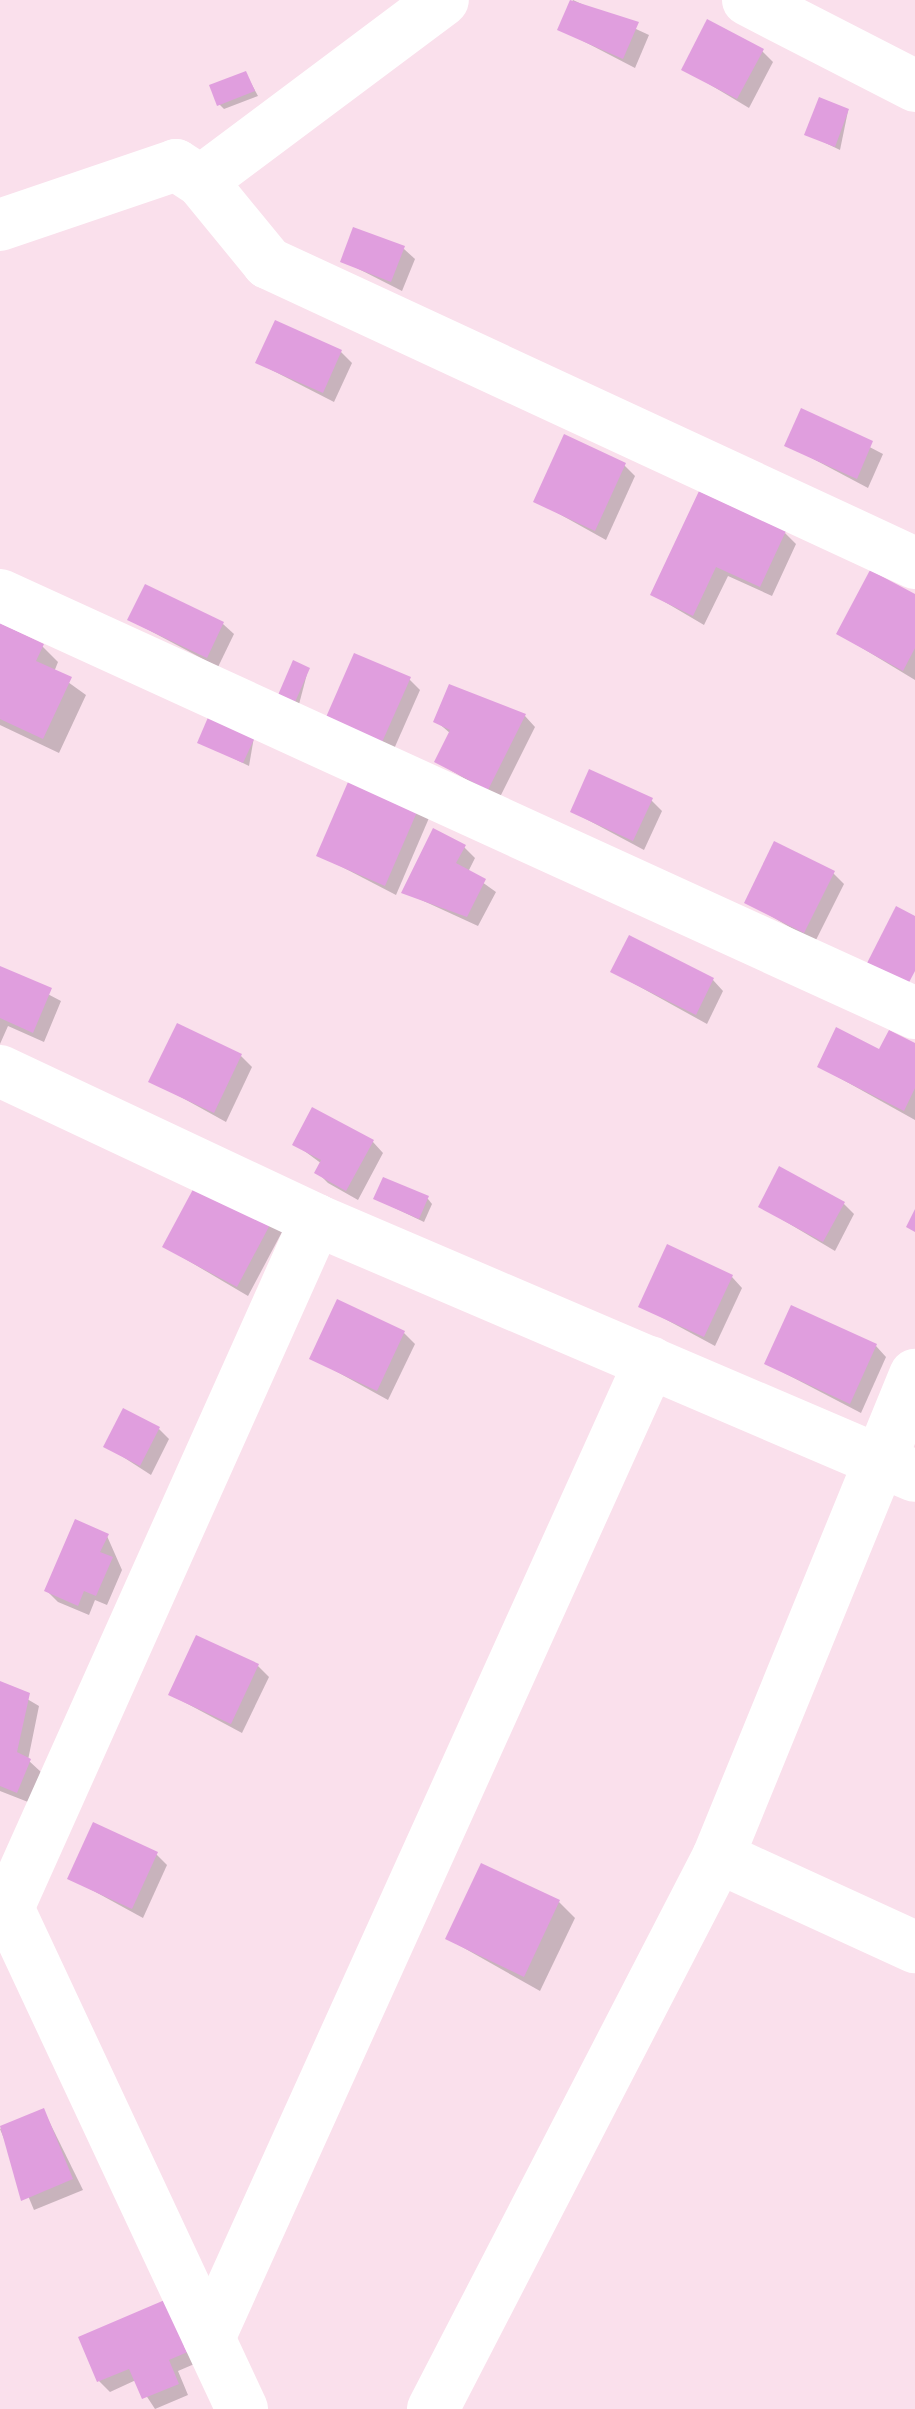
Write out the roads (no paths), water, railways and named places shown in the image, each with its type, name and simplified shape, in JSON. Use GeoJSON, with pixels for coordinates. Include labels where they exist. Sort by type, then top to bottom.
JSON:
{"type":"FeatureCollection","features":[{"type":"Feature","properties":{"kind":"street"},"geometry":{"type":"LineString","coordinates":[[200,181],[443,0]]}},
{"type":"Feature","properties":{"kind":"street"},"geometry":{"type":"LineString","coordinates":[[748,0],[915,86]]}},
{"type":"Feature","properties":{"kind":"street"},"geometry":{"type":"LineString","coordinates":[[0,224],[176,165],[200,181],[268,263],[915,563]]}},
{"type":"Feature","properties":{"kind":"street"},"geometry":{"type":"LineString","coordinates":[[0,595],[915,1012]]}},
{"type":"Feature","properties":{"kind":"street"},"geometry":{"type":"LineString","coordinates":[[0,1071],[316,1220],[897,1468]]}},
{"type":"Feature","properties":{"kind":"street"},"geometry":{"type":"LineString","coordinates":[[242,2409],[8,1908],[316,1220]]}},
{"type":"Feature","properties":{"kind":"street"},"geometry":{"type":"LineString","coordinates":[[209,2338],[650,1362]]}},
{"type":"Feature","properties":{"kind":"street"},"geometry":{"type":"LineString","coordinates":[[433,2409],[718,1857],[897,1468],[915,1374]]}},
{"type":"Feature","properties":{"kind":"street"},"geometry":{"type":"LineString","coordinates":[[718,1857],[915,1947]]}}]}
